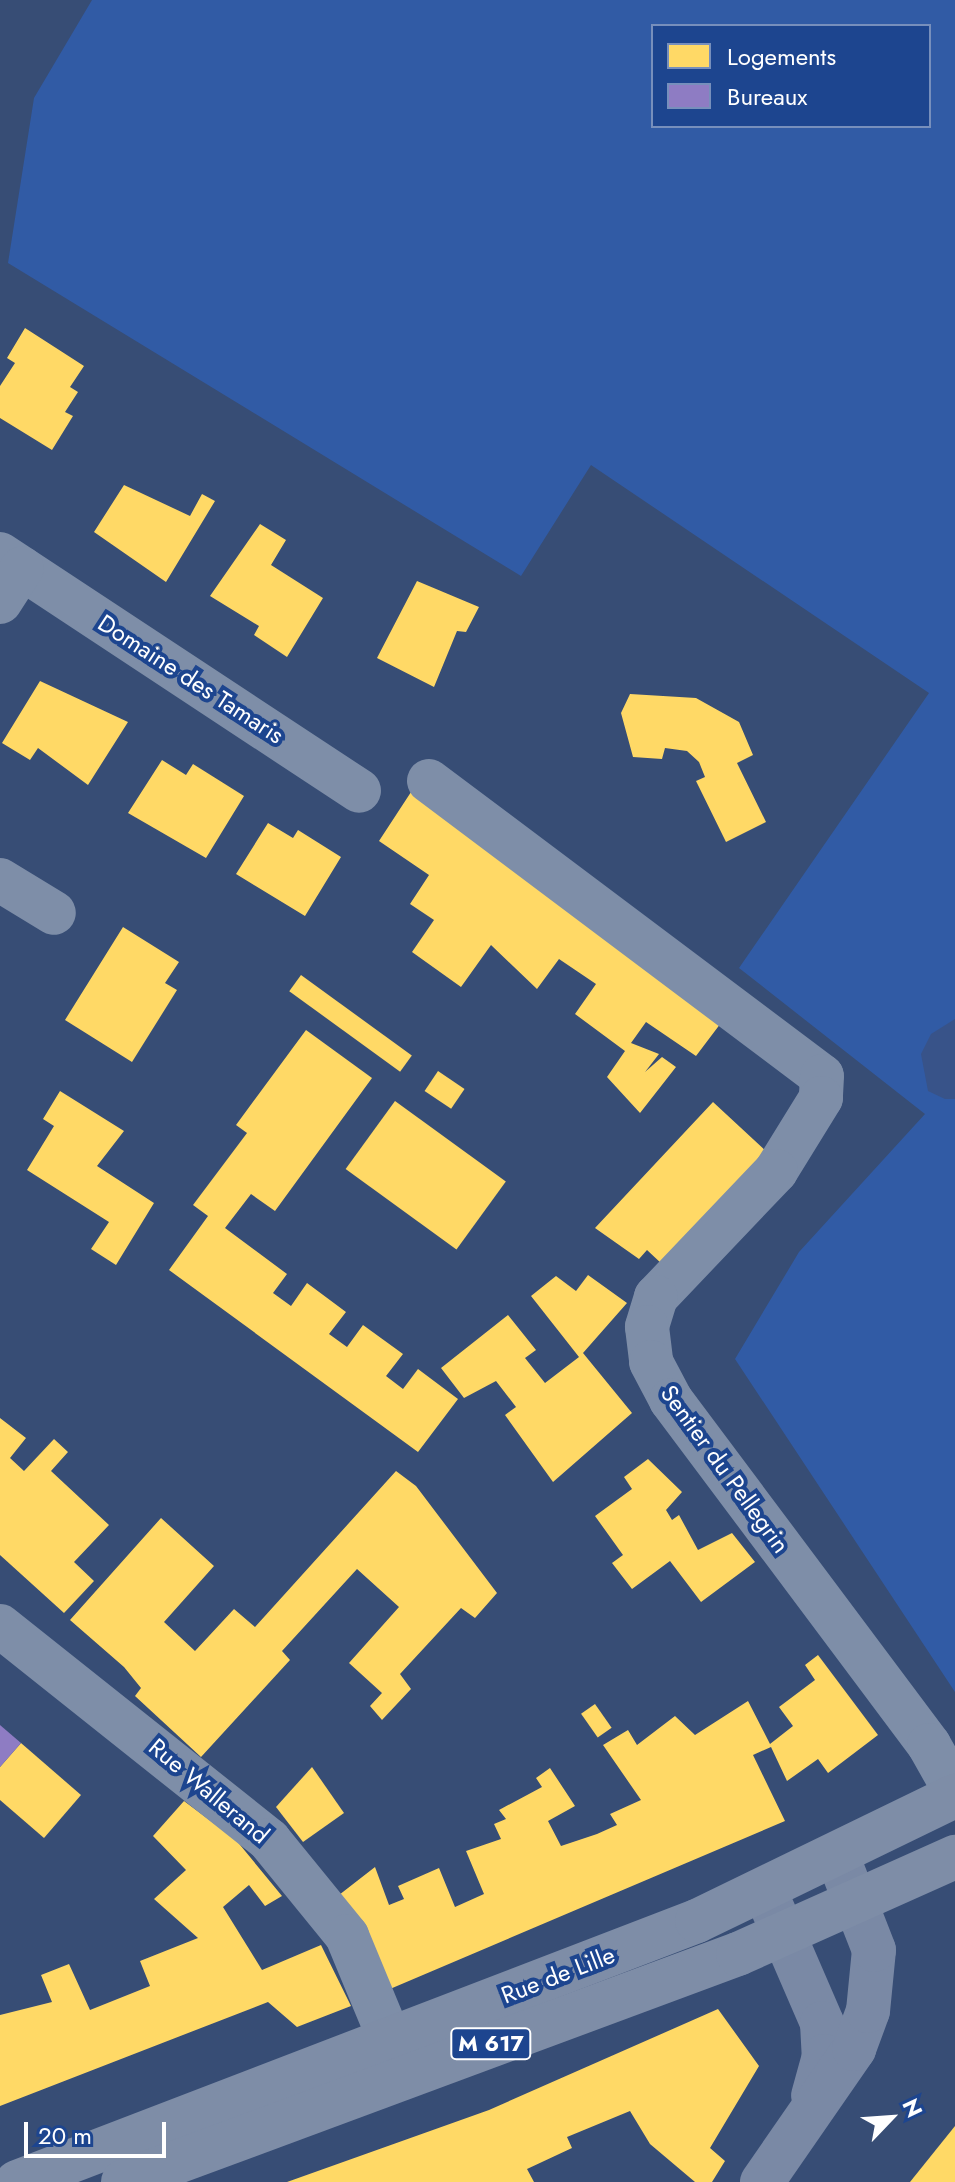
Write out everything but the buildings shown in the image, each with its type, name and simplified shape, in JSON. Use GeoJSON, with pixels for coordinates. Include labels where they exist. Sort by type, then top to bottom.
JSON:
{"type":"FeatureCollection","features":[{"type":"Feature","properties":{"kind":"main road","name":"Rue de Lille"},"geometry":{"type":"LineString","coordinates":[[17,2182],[390,2040],[765,1891],[955,1793]]}},
{"type":"Feature","properties":{"kind":"main road"},"geometry":{"type":"LineString","coordinates":[[762,2182],[810,2105],[854,2049],[868,2011],[874,1950],[837,1855]]}},
{"type":"Feature","properties":{"kind":"main road","name":"Rue de Lille"},"geometry":{"type":"LineString","coordinates":[[123,2182],[784,1935],[955,1857]]}},
{"type":"Feature","properties":{"kind":"main road"},"geometry":{"type":"LineString","coordinates":[[765,1891],[826,2046],[810,2105]]}},
{"type":"Feature","properties":{"kind":"street","name":"Domaine des Tamaris"},"geometry":{"type":"LineString","coordinates":[[7,575],[359,791]]}},
{"type":"Feature","properties":{"kind":"street","name":"Sentier du Pellegrin"},"geometry":{"type":"LineString","coordinates":[[429,781],[822,1076],[821,1098],[776,1171],[656,1297],[647,1327],[651,1362],[671,1400],[929,1745],[955,1793]]}},
{"type":"Feature","properties":{"kind":"street"},"geometry":{"type":"LineString","coordinates":[[0,880],[54,913]]}},
{"type":"Feature","properties":{"kind":"street","name":"Rue Wallerand"},"geometry":{"type":"LineString","coordinates":[[0,1626],[269,1840],[347,1936],[390,2040]]}},
{"type":"Feature","properties":{"kind":"shaded area"},"geometry":{"type":"Polygon","coordinates":[[[92,0],[955,0],[955,1692],[735,1359],[799,1252],[925,1114],[739,968],[929,693],[591,465],[521,576],[8,263],[34,98],[92,0]]]}},
{"type":"Feature","properties":{"kind":"shaded area"},"geometry":{"type":"Polygon","coordinates":[[[955,1019],[955,1099],[945,1099],[928,1091],[921,1054],[931,1034],[955,1019]]]}}]}
